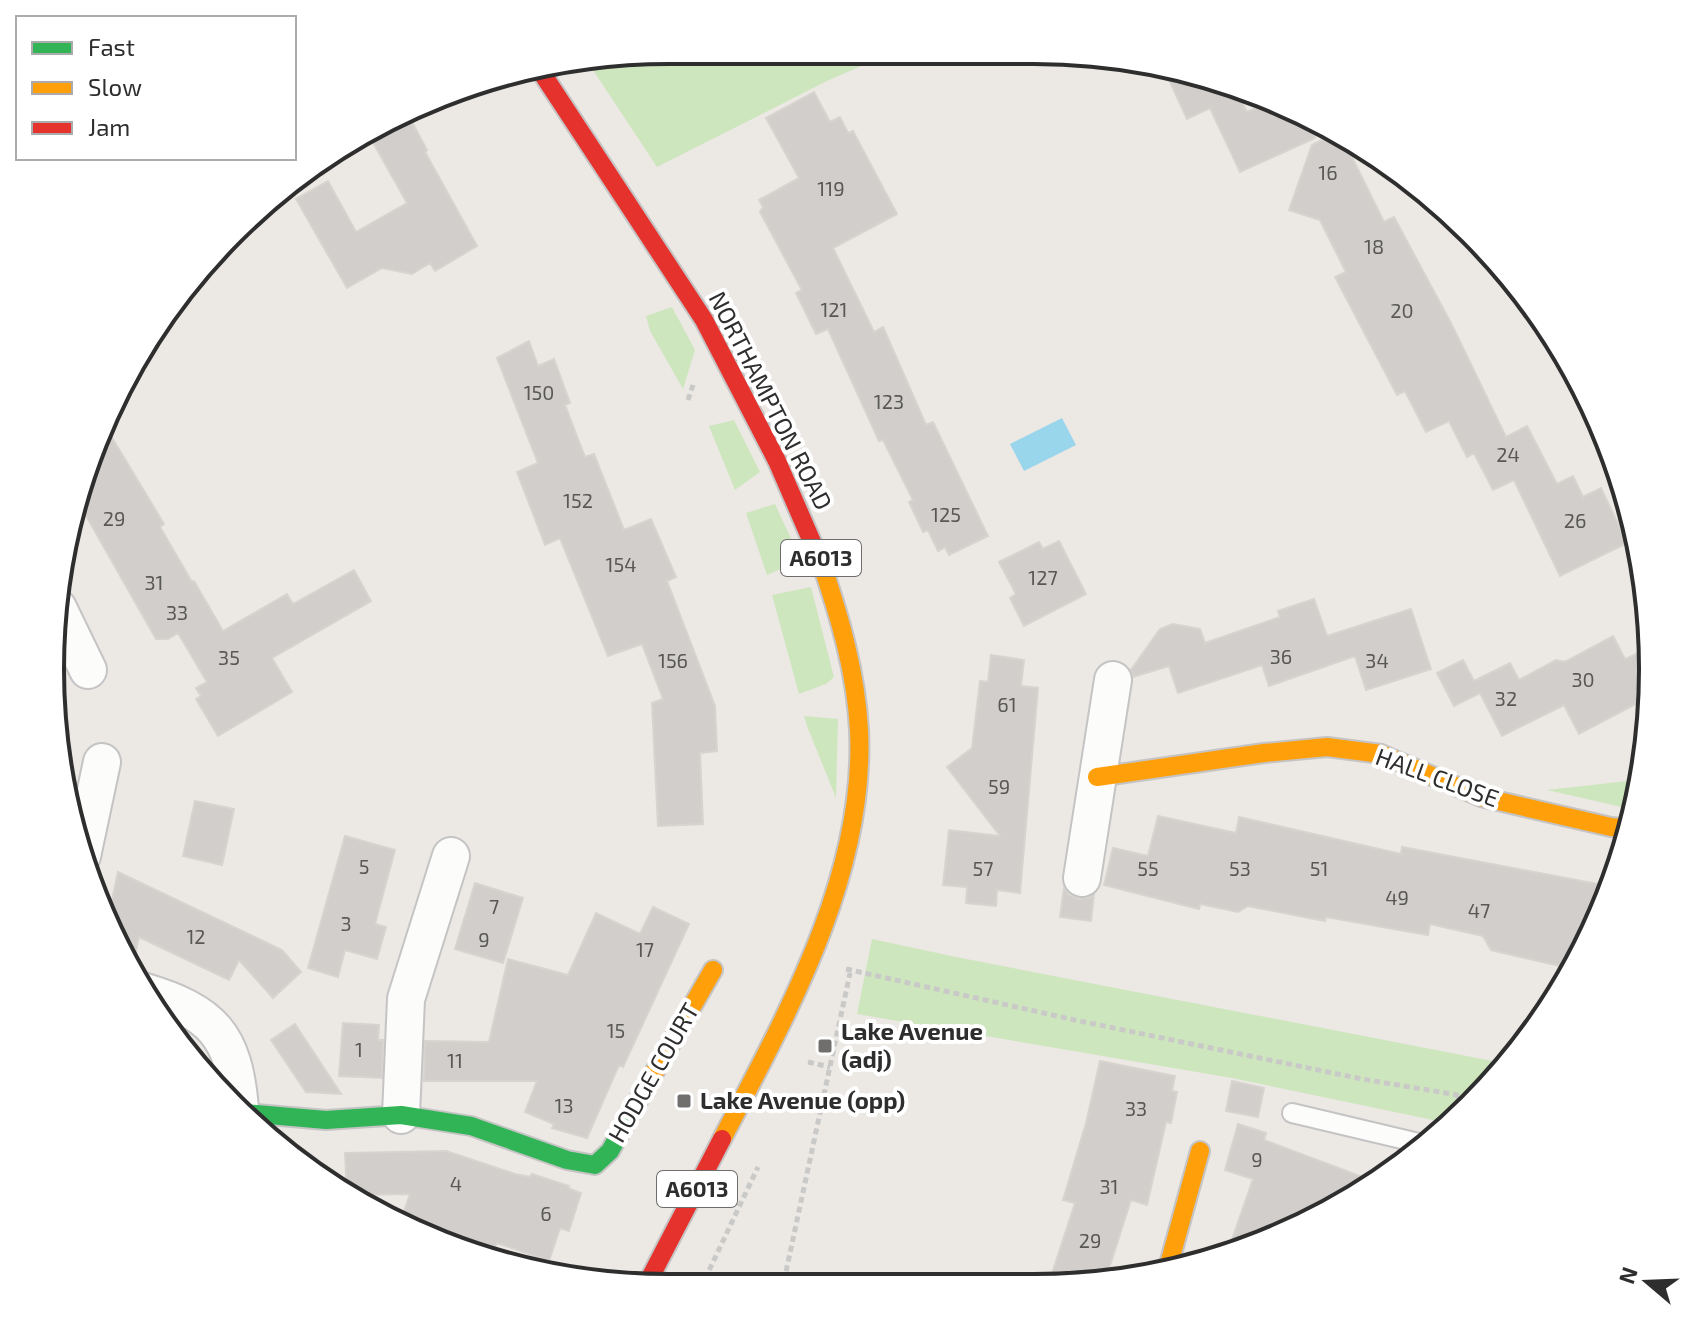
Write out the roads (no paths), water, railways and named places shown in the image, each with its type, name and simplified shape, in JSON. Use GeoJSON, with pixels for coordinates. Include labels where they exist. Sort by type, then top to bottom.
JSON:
{"type":"FeatureCollection","features":[{"type":"Feature","properties":{"kind":"main road","name":"NORTHAMPTON ROAD"},"geometry":{"type":"LineString","coordinates":[[545,77],[703,317],[786,478],[832,585],[846,636],[855,693],[859,743],[856,802],[848,845],[831,901],[810,957],[744,1099],[652,1274]]}},
{"type":"Feature","properties":{"kind":"main road","name":"HALL CLOSE"},"geometry":{"type":"LineString","coordinates":[[1097,777],[1327,747],[1381,754],[1481,797],[1618,828]]}},
{"type":"Feature","properties":{"kind":"main road","name":"HODGE COURT"},"geometry":{"type":"LineString","coordinates":[[259,1113],[326,1120],[401,1115],[471,1126],[567,1160],[595,1165],[610,1151],[713,970]]}},
{"type":"Feature","properties":{"kind":"main road"},"geometry":{"type":"LineString","coordinates":[[1171,1258],[1200,1151]]}},
{"type":"Feature","properties":{"kind":"street"},"geometry":{"type":"LineString","coordinates":[[66,624],[88,670]]}},
{"type":"Feature","properties":{"kind":"street"},"geometry":{"type":"LineString","coordinates":[[1082,878],[1113,680]]}},
{"type":"Feature","properties":{"kind":"street"},"geometry":{"type":"LineString","coordinates":[[87,833],[102,762]]}},
{"type":"Feature","properties":{"kind":"street"},"geometry":{"type":"LineString","coordinates":[[401,1115],[406,999],[451,856]]}},
{"type":"Feature","properties":{"kind":"street"},"geometry":{"type":"LineString","coordinates":[[162,998],[188,1008],[209,1022],[230,1050],[239,1095]]}},
{"type":"Feature","properties":{"kind":"lane"},"geometry":{"type":"LineString","coordinates":[[1292,1113],[1412,1141]]}},
{"type":"Feature","properties":{"kind":"water"},"geometry":{"type":"Polygon","coordinates":[[[1062,418],[1076,445],[1024,471],[1010,444],[1062,418]]]}},
{"type":"Feature","properties":{"kind":"place","name":"Lake Avenue (adj)"},"geometry":{"type":"Point","coordinates":[825,1046]}},
{"type":"Feature","properties":{"kind":"place","name":"Lake Avenue (opp)"},"geometry":{"type":"Point","coordinates":[684,1101]}}]}
